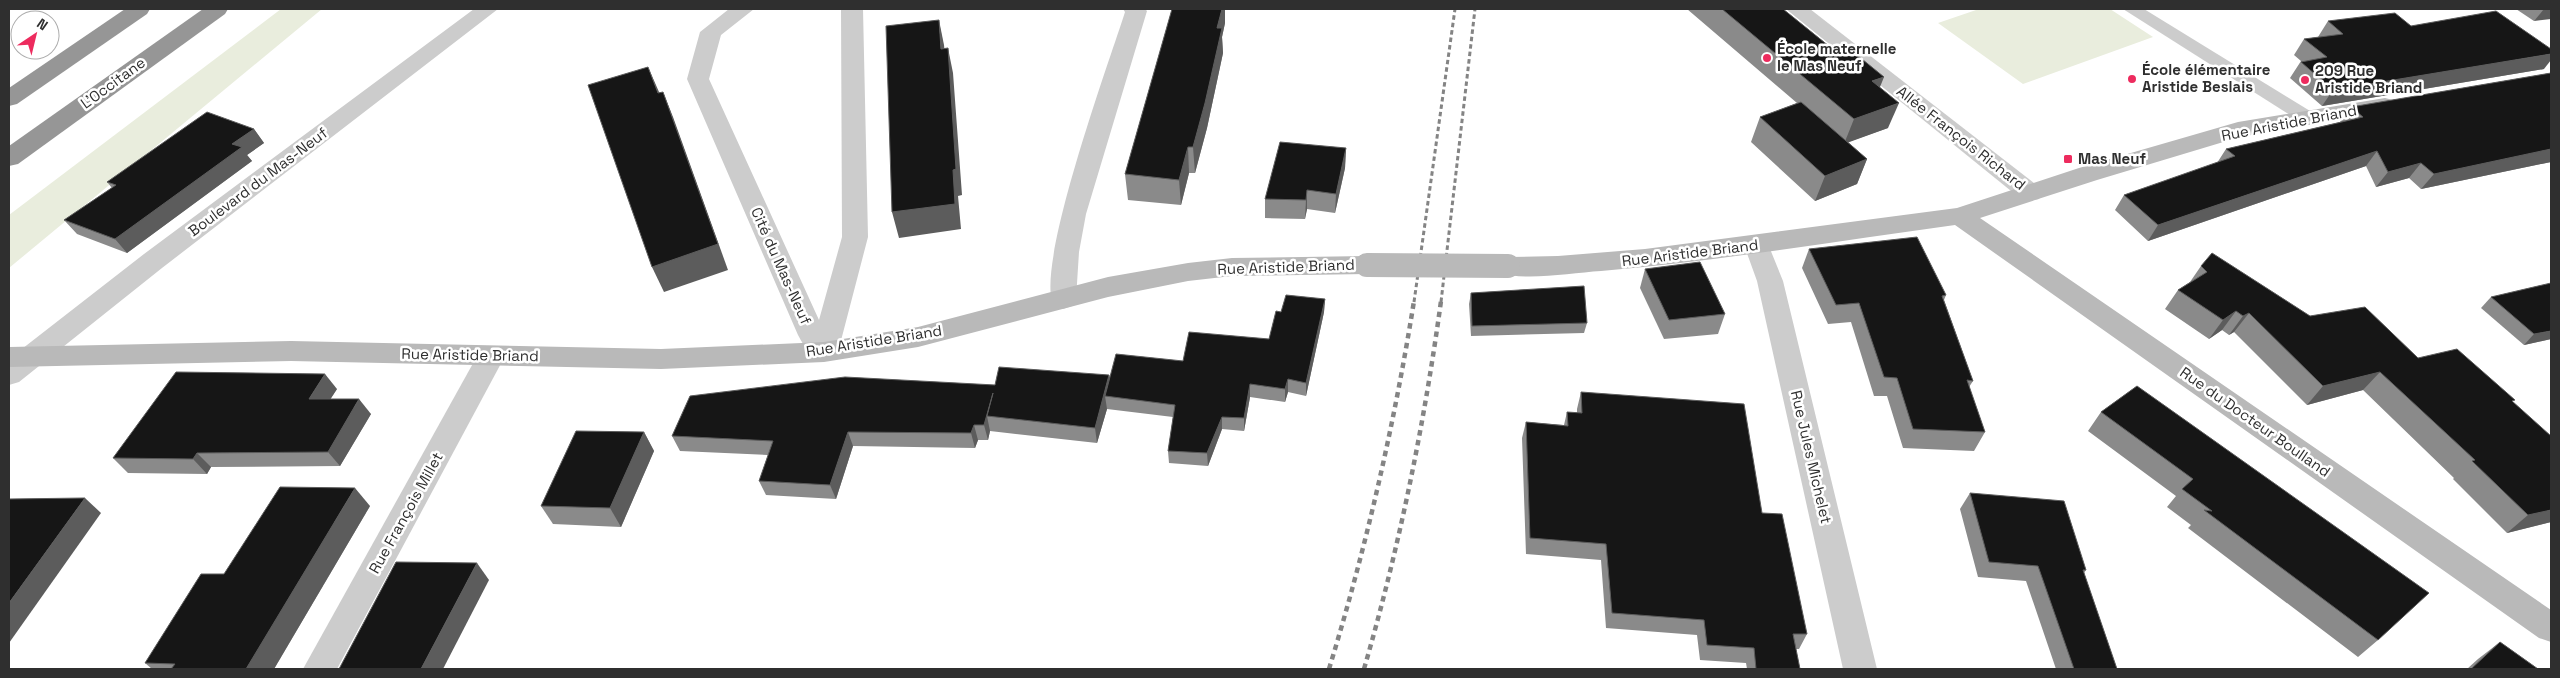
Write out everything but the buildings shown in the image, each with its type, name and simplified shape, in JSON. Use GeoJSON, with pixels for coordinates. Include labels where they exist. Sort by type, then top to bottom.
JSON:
{"type":"FeatureCollection","features":[{"type":"Feature","properties":{"kind":"highway"},"geometry":{"type":"LineString","coordinates":[[9,99],[139,9]]}},
{"type":"Feature","properties":{"kind":"highway","name":"L'Occitane"},"geometry":{"type":"LineString","coordinates":[[9,158],[217,9]]}},
{"type":"Feature","properties":{"kind":"street","name":"Boulevard du Mas-Neuf"},"geometry":{"type":"LineString","coordinates":[[9,374],[20,357],[161,255],[487,9]]}},
{"type":"Feature","properties":{"kind":"street","name":"Cité du Mas-Neuf"},"geometry":{"type":"LineString","coordinates":[[743,9],[712,32],[698,79],[812,335],[824,352]]}},
{"type":"Feature","properties":{"kind":"street","name":"Cité du Mas-Neuf"},"geometry":{"type":"LineString","coordinates":[[824,352],[854,237],[852,9]]}},
{"type":"Feature","properties":{"kind":"street"},"geometry":{"type":"LineString","coordinates":[[1064,299],[1066,252],[1073,214],[1136,11],[1134,9]]}},
{"type":"Feature","properties":{"kind":"street","name":"Allée François Richard"},"geometry":{"type":"LineString","coordinates":[[1797,9],[2030,193]]}},
{"type":"Feature","properties":{"kind":"street","name":"Rue Aristide Briand"},"geometry":{"type":"LineString","coordinates":[[20,357],[291,351],[661,360],[824,352],[918,337],[1108,287],[1188,272],[1242,267],[1367,265],[1508,266],[1602,263],[1757,245],[1958,216],[2238,130],[2405,102]]}},
{"type":"Feature","properties":{"kind":"street","name":"Rue du Docteur Boulland"},"geometry":{"type":"LineString","coordinates":[[1958,216],[2551,628]]}},
{"type":"Feature","properties":{"kind":"street","name":"Rue Jules Michelet"},"geometry":{"type":"LineString","coordinates":[[1757,245],[1770,282],[1860,669]]}},
{"type":"Feature","properties":{"kind":"street","name":"Rue François Millet"},"geometry":{"type":"LineString","coordinates":[[320,669],[491,356]]}},
{"type":"Feature","properties":{"kind":"lane"},"geometry":{"type":"LineString","coordinates":[[2132,9],[2308,118]]}},
{"type":"Feature","properties":{"kind":"green space"},"geometry":{"type":"Polygon","coordinates":[[[281,9],[322,9],[9,268],[9,215],[281,9]]]}},
{"type":"Feature","properties":{"kind":"green space"},"geometry":{"type":"Polygon","coordinates":[[[1979,9],[2110,9],[2153,37],[2023,84],[1938,23],[1979,9]]]}},
{"type":"Feature","properties":{"kind":"railway"},"geometry":{"type":"LineString","coordinates":[[1414,302],[1455,9]]}},
{"type":"Feature","properties":{"kind":"railway"},"geometry":{"type":"LineString","coordinates":[[1441,302],[1475,9]]}},
{"type":"Feature","properties":{"kind":"railway"},"geometry":{"type":"LineString","coordinates":[[1329,669],[1378,487],[1414,301]]}},
{"type":"Feature","properties":{"kind":"railway"},"geometry":{"type":"LineString","coordinates":[[1364,669],[1377,624],[1409,487],[1427,394],[1441,301]]}},
{"type":"Feature","properties":{"kind":"place","name":"École maternelle le Mas Neuf"},"geometry":{"type":"Point","coordinates":[1767,58]}},
{"type":"Feature","properties":{"kind":"place","name":"École élémentaire Aristide Beslais"},"geometry":{"type":"Point","coordinates":[2132,79]}},
{"type":"Feature","properties":{"kind":"place","name":"209 Rue Aristide Briand"},"geometry":{"type":"Point","coordinates":[2305,80]}},
{"type":"Feature","properties":{"kind":"place","name":"Mas Neuf"},"geometry":{"type":"Point","coordinates":[2068,159]}}]}
